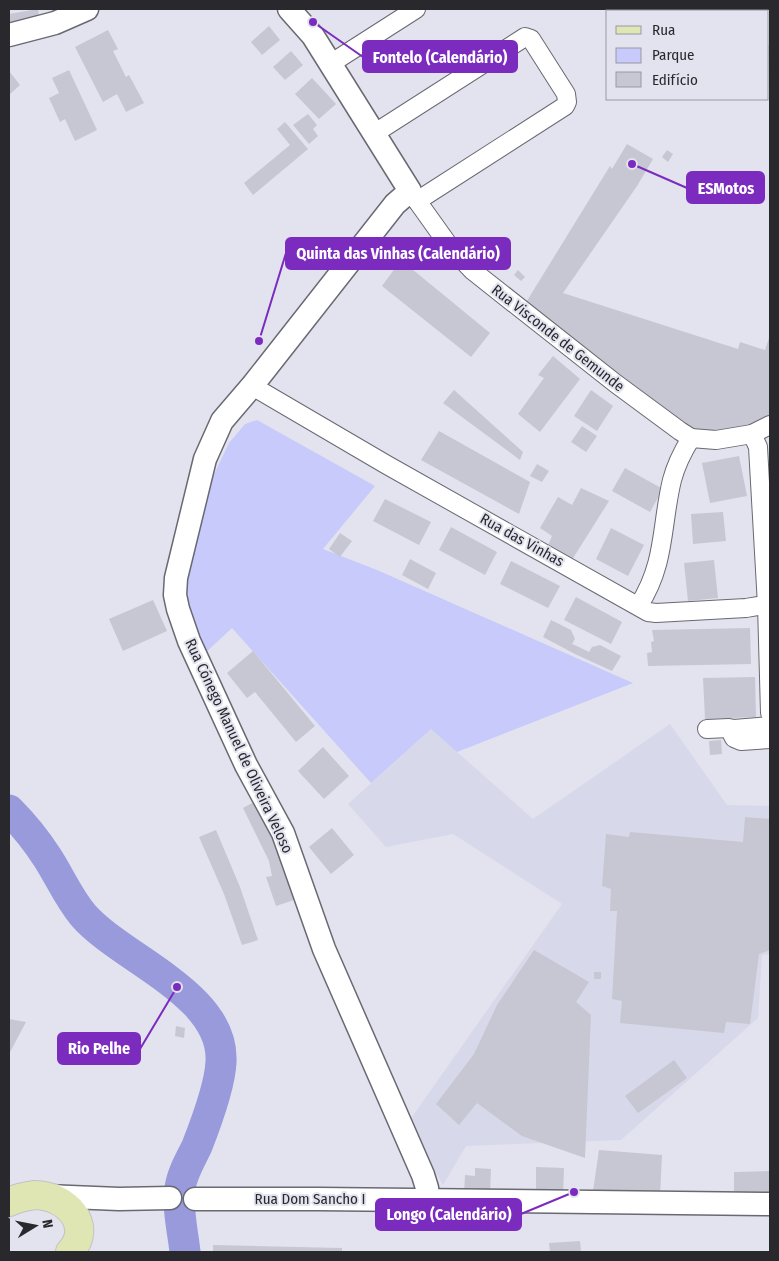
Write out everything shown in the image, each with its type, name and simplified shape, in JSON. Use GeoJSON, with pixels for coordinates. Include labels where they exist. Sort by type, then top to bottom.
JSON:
{"type":"FeatureCollection","features":[{"type":"Feature","properties":{"kind":"main road"},"geometry":{"type":"LineString","coordinates":[[9,1180],[40,1196],[67,1205],[79,1222],[80,1235],[70,1252]]}},
{"type":"Feature","properties":{"kind":"main road"},"geometry":{"type":"LineString","coordinates":[[9,1202],[15,1199],[40,1196]]}},
{"type":"Feature","properties":{"kind":"street"},"geometry":{"type":"LineString","coordinates":[[9,35],[55,23],[87,9]]}},
{"type":"Feature","properties":{"kind":"street","name":"Rua Visconde de Gemunde"},"geometry":{"type":"LineString","coordinates":[[290,9],[313,36],[414,196],[450,247],[485,281],[615,383],[691,438],[716,440],[752,434],[770,425]]}},
{"type":"Feature","properties":{"kind":"street"},"geometry":{"type":"LineString","coordinates":[[330,64],[416,9]]}},
{"type":"Feature","properties":{"kind":"street"},"geometry":{"type":"LineString","coordinates":[[375,133],[524,37],[531,39],[566,94],[567,102],[565,106],[414,196]]}},
{"type":"Feature","properties":{"kind":"street","name":"Rua Cónego Manuel de Oliveira Veloso"},"geometry":{"type":"LineString","coordinates":[[414,196],[395,204],[252,386],[222,421],[205,459],[176,578],[175,595],[189,641],[246,765],[286,840],[324,949],[423,1174],[428,1200]]}},
{"type":"Feature","properties":{"kind":"street","name":"Rua das Vinhas"},"geometry":{"type":"LineString","coordinates":[[252,386],[396,470],[640,605],[648,612],[746,608],[768,604]]}},
{"type":"Feature","properties":{"kind":"street"},"geometry":{"type":"LineString","coordinates":[[752,434],[758,447],[768,604],[770,713]]}},
{"type":"Feature","properties":{"kind":"street"},"geometry":{"type":"LineString","coordinates":[[640,605],[649,590],[658,565],[672,480],[691,438]]}},
{"type":"Feature","properties":{"kind":"street"},"geometry":{"type":"LineString","coordinates":[[707,729],[770,726]]}},
{"type":"Feature","properties":{"kind":"street"},"geometry":{"type":"LineString","coordinates":[[734,729],[732,734],[734,738],[741,741],[770,739]]}},
{"type":"Feature","properties":{"kind":"street","name":"Rua Dom Sancho I"},"geometry":{"type":"LineString","coordinates":[[40,1196],[119,1199],[770,1204]]}},
{"type":"Feature","properties":{"kind":"street"},"geometry":{"type":"LineString","coordinates":[[79,1222],[98,1208],[119,1199]]}},
{"type":"Feature","properties":{"kind":"shaded area"},"geometry":{"type":"Polygon","coordinates":[[[670,724],[727,805],[770,806],[770,954],[762,955],[758,1018],[621,1140],[466,1146],[443,1185],[407,1124],[562,904],[453,834],[386,847],[348,804],[431,729],[533,819],[670,724]]]}},
{"type":"Feature","properties":{"kind":"green space"},"geometry":{"type":"Polygon","coordinates":[[[257,420],[375,486],[323,549],[377,570],[633,683],[457,752],[431,729],[371,783],[232,628],[203,655],[185,610],[184,586],[208,487],[229,443],[245,424],[257,420]]]}},
{"type":"Feature","properties":{"kind":"building"},"geometry":{"type":"Polygon","coordinates":[[[38,9],[40,25],[9,31],[9,14],[38,9]]]}},
{"type":"Feature","properties":{"kind":"building"},"geometry":{"type":"Polygon","coordinates":[[[269,26],[280,40],[262,55],[251,42],[269,26]]]}},
{"type":"Feature","properties":{"kind":"building"},"geometry":{"type":"Polygon","coordinates":[[[108,30],[118,49],[113,51],[126,77],[129,75],[144,103],[126,112],[117,94],[103,102],[75,47],[108,30]]]}},
{"type":"Feature","properties":{"kind":"building"},"geometry":{"type":"Polygon","coordinates":[[[769,45],[770,45],[769,91],[769,45]]]}},
{"type":"Feature","properties":{"kind":"building"},"geometry":{"type":"Polygon","coordinates":[[[291,51],[303,65],[285,80],[273,67],[291,51]]]}},
{"type":"Feature","properties":{"kind":"building"},"geometry":{"type":"Polygon","coordinates":[[[69,70],[97,130],[75,141],[65,119],[60,122],[49,98],[59,93],[52,78],[69,70]]]}},
{"type":"Feature","properties":{"kind":"building"},"geometry":{"type":"Polygon","coordinates":[[[9,71],[20,85],[9,95],[9,71]]]}},
{"type":"Feature","properties":{"kind":"building"},"geometry":{"type":"Polygon","coordinates":[[[312,78],[336,104],[319,119],[295,94],[312,78]]]}},
{"type":"Feature","properties":{"kind":"building"},"geometry":{"type":"Polygon","coordinates":[[[308,114],[317,125],[313,129],[318,136],[309,144],[293,125],[308,114]]]}},
{"type":"Feature","properties":{"kind":"building"},"geometry":{"type":"Polygon","coordinates":[[[285,122],[308,149],[253,195],[244,183],[290,145],[277,129],[285,122]]]}},
{"type":"Feature","properties":{"kind":"building"},"geometry":{"type":"Polygon","coordinates":[[[627,144],[653,159],[637,186],[563,293],[738,349],[740,342],[765,350],[770,335],[770,419],[744,432],[695,430],[525,304],[610,166],[612,169],[627,144]]]}},
{"type":"Feature","properties":{"kind":"building"},"geometry":{"type":"Polygon","coordinates":[[[667,150],[673,154],[668,162],[662,157],[667,150]]]}},
{"type":"Feature","properties":{"kind":"building"},"geometry":{"type":"Polygon","coordinates":[[[401,260],[490,333],[471,357],[382,286],[401,260]]]}},
{"type":"Feature","properties":{"kind":"building"},"geometry":{"type":"Polygon","coordinates":[[[518,270],[525,277],[521,281],[514,275],[518,270]]]}},
{"type":"Feature","properties":{"kind":"building"},"geometry":{"type":"Polygon","coordinates":[[[553,356],[580,379],[540,432],[518,414],[544,378],[538,375],[553,356]]]}},
{"type":"Feature","properties":{"kind":"building"},"geometry":{"type":"Polygon","coordinates":[[[454,390],[523,452],[520,460],[443,403],[454,390]]]}},
{"type":"Feature","properties":{"kind":"building"},"geometry":{"type":"Polygon","coordinates":[[[591,390],[613,406],[597,431],[574,416],[591,390]]]}},
{"type":"Feature","properties":{"kind":"building"},"geometry":{"type":"Polygon","coordinates":[[[582,426],[597,436],[586,452],[571,442],[582,426]]]}},
{"type":"Feature","properties":{"kind":"building"},"geometry":{"type":"Polygon","coordinates":[[[439,431],[530,482],[519,514],[421,460],[439,431]]]}},
{"type":"Feature","properties":{"kind":"building"},"geometry":{"type":"Polygon","coordinates":[[[739,456],[747,496],[710,503],[702,463],[739,456]]]}},
{"type":"Feature","properties":{"kind":"building"},"geometry":{"type":"Polygon","coordinates":[[[537,464],[549,471],[542,482],[530,476],[537,464]]]}},
{"type":"Feature","properties":{"kind":"building"},"geometry":{"type":"Polygon","coordinates":[[[625,468],[663,489],[650,512],[612,491],[625,468]]]}},
{"type":"Feature","properties":{"kind":"building"},"geometry":{"type":"Polygon","coordinates":[[[581,488],[609,501],[570,563],[547,548],[552,536],[540,528],[558,497],[572,505],[581,488]]]}},
{"type":"Feature","properties":{"kind":"building"},"geometry":{"type":"Polygon","coordinates":[[[385,499],[431,522],[419,545],[373,521],[385,499]]]}},
{"type":"Feature","properties":{"kind":"building"},"geometry":{"type":"Polygon","coordinates":[[[723,512],[726,541],[693,544],[691,514],[723,512]]]}},
{"type":"Feature","properties":{"kind":"building"},"geometry":{"type":"Polygon","coordinates":[[[451,527],[497,552],[485,575],[439,550],[451,527]]]}},
{"type":"Feature","properties":{"kind":"building"},"geometry":{"type":"Polygon","coordinates":[[[611,528],[644,545],[628,576],[596,559],[611,528]]]}},
{"type":"Feature","properties":{"kind":"building"},"geometry":{"type":"Polygon","coordinates":[[[340,533],[352,541],[340,557],[329,549],[340,533]]]}},
{"type":"Feature","properties":{"kind":"building"},"geometry":{"type":"Polygon","coordinates":[[[410,559],[436,573],[428,589],[402,575],[410,559]]]}},
{"type":"Feature","properties":{"kind":"building"},"geometry":{"type":"Polygon","coordinates":[[[714,560],[718,598],[688,601],[684,563],[714,560]]]}},
{"type":"Feature","properties":{"kind":"building"},"geometry":{"type":"Polygon","coordinates":[[[511,561],[560,586],[548,608],[500,584],[511,561]]]}},
{"type":"Feature","properties":{"kind":"building"},"geometry":{"type":"Polygon","coordinates":[[[576,597],[622,622],[611,644],[564,620],[576,597]]]}},
{"type":"Feature","properties":{"kind":"building"},"geometry":{"type":"Polygon","coordinates":[[[153,600],[167,631],[123,651],[109,619],[153,600]]]}},
{"type":"Feature","properties":{"kind":"building"},"geometry":{"type":"Polygon","coordinates":[[[551,620],[571,630],[575,639],[572,644],[589,652],[592,647],[600,645],[621,656],[612,671],[543,637],[551,620]]]}},
{"type":"Feature","properties":{"kind":"building"},"geometry":{"type":"Polygon","coordinates":[[[750,628],[751,664],[648,666],[647,653],[652,652],[651,642],[654,641],[652,630],[750,628]]]}},
{"type":"Feature","properties":{"kind":"building"},"geometry":{"type":"Polygon","coordinates":[[[253,651],[315,726],[296,742],[255,692],[247,698],[227,673],[253,651]]]}},
{"type":"Feature","properties":{"kind":"building"},"geometry":{"type":"Polygon","coordinates":[[[755,677],[756,717],[705,719],[703,678],[755,677]]]}},
{"type":"Feature","properties":{"kind":"building"},"geometry":{"type":"Polygon","coordinates":[[[721,740],[722,754],[710,755],[709,741],[721,740]]]}},
{"type":"Feature","properties":{"kind":"building"},"geometry":{"type":"Polygon","coordinates":[[[323,747],[349,776],[324,799],[298,771],[323,747]]]}},
{"type":"Feature","properties":{"kind":"building"},"geometry":{"type":"Polygon","coordinates":[[[256,801],[300,898],[276,906],[266,877],[272,876],[269,861],[243,808],[256,801]]]}},
{"type":"Feature","properties":{"kind":"building"},"geometry":{"type":"Polygon","coordinates":[[[745,817],[770,819],[770,950],[759,954],[750,1024],[726,1022],[724,1033],[620,1023],[622,1001],[612,999],[617,911],[610,911],[611,889],[602,886],[606,834],[629,837],[630,832],[743,842],[745,817]]]}},
{"type":"Feature","properties":{"kind":"building"},"geometry":{"type":"Polygon","coordinates":[[[332,828],[354,855],[331,874],[309,847],[332,828]]]}},
{"type":"Feature","properties":{"kind":"building"},"geometry":{"type":"Polygon","coordinates":[[[216,830],[240,887],[258,940],[242,945],[224,894],[199,837],[216,830]]]}},
{"type":"Feature","properties":{"kind":"building"},"geometry":{"type":"Polygon","coordinates":[[[534,950],[589,982],[576,1002],[591,1015],[585,1158],[522,1136],[477,1103],[459,1125],[436,1104],[474,1054],[497,1005],[534,950]]]}},
{"type":"Feature","properties":{"kind":"building"},"geometry":{"type":"Polygon","coordinates":[[[594,972],[601,972],[601,979],[594,979],[594,972]]]}},
{"type":"Feature","properties":{"kind":"building"},"geometry":{"type":"Polygon","coordinates":[[[9,1019],[26,1022],[9,1054],[9,1019]]]}},
{"type":"Feature","properties":{"kind":"building"},"geometry":{"type":"Polygon","coordinates":[[[176,1026],[185,1028],[184,1038],[175,1036],[176,1026]]]}},
{"type":"Feature","properties":{"kind":"building"},"geometry":{"type":"Polygon","coordinates":[[[674,1060],[687,1078],[638,1113],[625,1096],[674,1060]]]}},
{"type":"Feature","properties":{"kind":"building"},"geometry":{"type":"Polygon","coordinates":[[[599,1150],[662,1155],[660,1197],[593,1191],[599,1150]]]}},
{"type":"Feature","properties":{"kind":"building"},"geometry":{"type":"Polygon","coordinates":[[[536,1167],[564,1168],[563,1197],[536,1196],[536,1167]]]}},
{"type":"Feature","properties":{"kind":"building"},"geometry":{"type":"Polygon","coordinates":[[[475,1168],[491,1169],[490,1195],[464,1195],[465,1175],[475,1176],[475,1168]]]}},
{"type":"Feature","properties":{"kind":"building"},"geometry":{"type":"Polygon","coordinates":[[[770,1171],[770,1197],[734,1198],[734,1172],[770,1171]]]}},
{"type":"Feature","properties":{"kind":"building"},"geometry":{"type":"Polygon","coordinates":[[[580,1241],[581,1252],[550,1252],[549,1243],[580,1241]]]}},
{"type":"Feature","properties":{"kind":"building"},"geometry":{"type":"Polygon","coordinates":[[[213,1245],[342,1248],[342,1252],[213,1252],[213,1245]]]}},
{"type":"Feature","properties":{"kind":"waterway"},"geometry":{"type":"LineString","coordinates":[[9,810],[43,851],[83,915],[100,931],[189,997],[206,1017],[218,1038],[221,1062],[215,1093],[180,1188],[180,1212],[185,1252]]}},
{"type":"Feature","properties":{"kind":"place","name":"Fontelo (Calendário)"},"geometry":{"type":"Point","coordinates":[313,22]}},
{"type":"Feature","properties":{"kind":"place","name":"ESMotos"},"geometry":{"type":"Point","coordinates":[632,164]}},
{"type":"Feature","properties":{"kind":"place","name":"Quinta das Vinhas (Calendário)"},"geometry":{"type":"Point","coordinates":[259,341]}},
{"type":"Feature","properties":{"kind":"place","name":"Rio Pelhe"},"geometry":{"type":"Point","coordinates":[177,987]}},
{"type":"Feature","properties":{"kind":"place","name":"Longo (Calendário)"},"geometry":{"type":"Point","coordinates":[574,1192]}}]}
